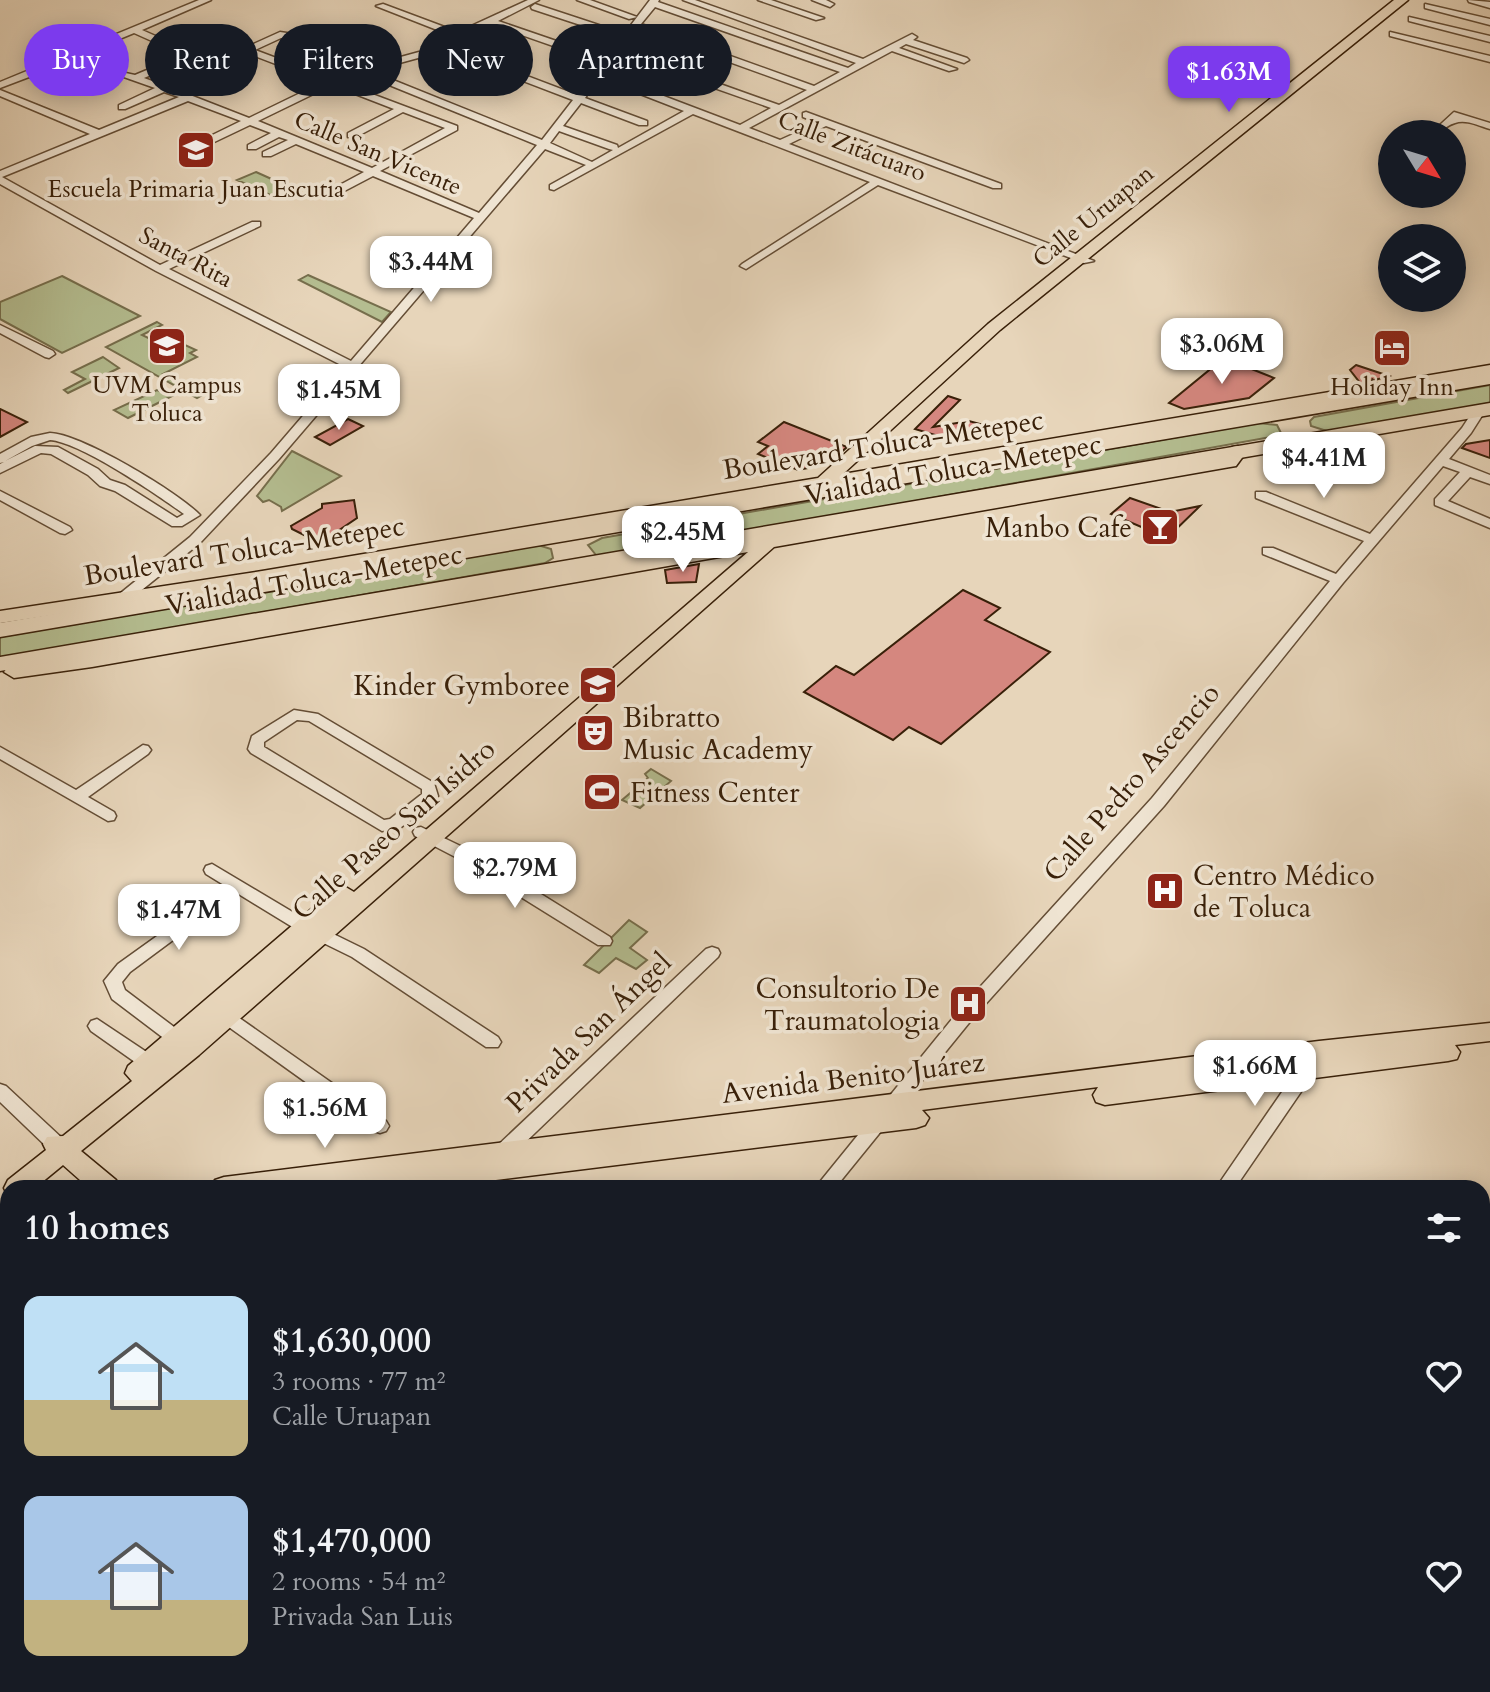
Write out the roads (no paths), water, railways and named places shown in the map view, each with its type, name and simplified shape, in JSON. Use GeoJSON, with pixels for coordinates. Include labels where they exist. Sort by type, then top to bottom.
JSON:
{"type":"FeatureCollection","features":[{"type":"Feature","properties":{"kind":"highway","name":"Vialidad Toluca-Metepec"},"geometry":{"type":"LineString","coordinates":[[0,627],[30,625],[148,600],[289,581],[907,473],[1283,413],[1410,388],[1490,379]]}},
{"type":"Feature","properties":{"kind":"highway","name":"Vialidad Toluca-Metepec"},"geometry":{"type":"LineString","coordinates":[[5,671],[38,657],[72,651],[578,563],[678,547],[715,547],[788,535],[1306,438],[1485,411]]}},
{"type":"Feature","properties":{"kind":"highway"},"geometry":{"type":"LineString","coordinates":[[1283,413],[1306,438]]}},
{"type":"Feature","properties":{"kind":"highway"},"geometry":{"type":"LineString","coordinates":[[548,534],[578,563]]}},
{"type":"Feature","properties":{"kind":"highway"},"geometry":{"type":"LineString","coordinates":[[262,577],[289,581]]}},
{"type":"Feature","properties":{"kind":"highway"},"geometry":{"type":"LineString","coordinates":[[72,651],[92,661]]}},
{"type":"Feature","properties":{"kind":"main road","name":"Calle Uruapan"},"geometry":{"type":"LineString","coordinates":[[825,482],[994,327],[1196,170],[1402,0]]}},
{"type":"Feature","properties":{"kind":"main road","name":"Calle Uruapan"},"geometry":{"type":"LineString","coordinates":[[1352,44],[1412,0]]}},
{"type":"Feature","properties":{"kind":"main road","name":"Calle Uruapan"},"geometry":{"type":"LineString","coordinates":[[856,477],[860,461],[1083,259]]}},
{"type":"Feature","properties":{"kind":"main road","name":"Boulevard Toluca-Metepec"},"geometry":{"type":"LineString","coordinates":[[148,600],[262,577],[548,534],[825,482],[907,473],[1410,388],[1490,370]]}},
{"type":"Feature","properties":{"kind":"main road"},"geometry":{"type":"LineString","coordinates":[[5,671],[92,661],[788,535]]}},
{"type":"Feature","properties":{"kind":"main road","name":"Calle Paseo San Isidro"},"geometry":{"type":"LineString","coordinates":[[427,828],[738,567],[788,535]]}},
{"type":"Feature","properties":{"kind":"main road","name":"Calle Paseo San Isidro"},"geometry":{"type":"LineString","coordinates":[[14,1180],[183,1043],[691,598],[712,569],[711,558],[715,547]]}},
{"type":"Feature","properties":{"kind":"main road","name":"Boulevard Toluca-Metepec"},"geometry":{"type":"LineString","coordinates":[[0,617],[113,606]]}},
{"type":"Feature","properties":{"kind":"main road","name":"Avenida Benito Juárez"},"geometry":{"type":"LineString","coordinates":[[399,1180],[1313,1060],[1490,1032]]}},
{"type":"Feature","properties":{"kind":"main road","name":"Calle Paseo San Isidro"},"geometry":{"type":"LineString","coordinates":[[25,1180],[148,1062],[183,1043]]}},
{"type":"Feature","properties":{"kind":"main road","name":"Avenida Benito Juárez"},"geometry":{"type":"LineString","coordinates":[[1313,1060],[1490,1046]]}},
{"type":"Feature","properties":{"kind":"main road","name":"Avenida Benito Juárez"},"geometry":{"type":"LineString","coordinates":[[366,1180],[419,1177],[504,1151],[884,1114]]}},
{"type":"Feature","properties":{"kind":"main road"},"geometry":{"type":"LineString","coordinates":[[59,1146],[98,1180]]}},
{"type":"Feature","properties":{"kind":"street"},"geometry":{"type":"LineString","coordinates":[[129,32],[207,0]]}},
{"type":"Feature","properties":{"kind":"street"},"geometry":{"type":"LineString","coordinates":[[483,24],[535,0]]}},
{"type":"Feature","properties":{"kind":"street"},"geometry":{"type":"LineString","coordinates":[[581,0],[598,2],[634,21],[814,89]]}},
{"type":"Feature","properties":{"kind":"street"},"geometry":{"type":"LineString","coordinates":[[687,0],[864,63]]}},
{"type":"Feature","properties":{"kind":"street"},"geometry":{"type":"LineString","coordinates":[[762,0],[819,18]]}},
{"type":"Feature","properties":{"kind":"street"},"geometry":{"type":"LineString","coordinates":[[816,0],[830,4]]}},
{"type":"Feature","properties":{"kind":"street"},"geometry":{"type":"LineString","coordinates":[[1472,0],[1490,5]]}},
{"type":"Feature","properties":{"kind":"street"},"geometry":{"type":"LineString","coordinates":[[632,24],[653,1],[848,71]]}},
{"type":"Feature","properties":{"kind":"street"},"geometry":{"type":"LineString","coordinates":[[566,17],[598,2]]}},
{"type":"Feature","properties":{"kind":"street"},"geometry":{"type":"LineString","coordinates":[[380,6],[428,24]]}},
{"type":"Feature","properties":{"kind":"street"},"geometry":{"type":"LineString","coordinates":[[1428,6],[1490,22]]}},
{"type":"Feature","properties":{"kind":"street"},"geometry":{"type":"LineString","coordinates":[[1412,19],[1490,39]]}},
{"type":"Feature","properties":{"kind":"street"},"geometry":{"type":"LineString","coordinates":[[490,21],[549,41]]}},
{"type":"Feature","properties":{"kind":"street"},"geometry":{"type":"LineString","coordinates":[[134,30],[145,35]]}},
{"type":"Feature","properties":{"kind":"street"},"geometry":{"type":"LineString","coordinates":[[1393,34],[1488,57]]}},
{"type":"Feature","properties":{"kind":"street"},"geometry":{"type":"LineString","coordinates":[[258,45],[276,37],[347,45],[396,61],[418,55]]}},
{"type":"Feature","properties":{"kind":"street"},"geometry":{"type":"LineString","coordinates":[[742,128],[909,39],[964,60]]}},
{"type":"Feature","properties":{"kind":"street"},"geometry":{"type":"LineString","coordinates":[[891,48],[952,69]]}},
{"type":"Feature","properties":{"kind":"street","name":"Calle San Vicente"},"geometry":{"type":"LineString","coordinates":[[145,70],[130,76],[145,81]]}},
{"type":"Feature","properties":{"kind":"street"},"geometry":{"type":"LineString","coordinates":[[0,85],[24,75]]}},
{"type":"Feature","properties":{"kind":"street"},"geometry":{"type":"LineString","coordinates":[[533,83],[643,123]]}},
{"type":"Feature","properties":{"kind":"street"},"geometry":{"type":"LineString","coordinates":[[402,87],[587,162]]}},
{"type":"Feature","properties":{"kind":"street"},"geometry":{"type":"LineString","coordinates":[[384,101],[408,90]]}},
{"type":"Feature","properties":{"kind":"street"},"geometry":{"type":"LineString","coordinates":[[732,91],[779,108]]}},
{"type":"Feature","properties":{"kind":"street"},"geometry":{"type":"LineString","coordinates":[[0,93],[99,134]]}},
{"type":"Feature","properties":{"kind":"street"},"geometry":{"type":"LineString","coordinates":[[122,107],[147,96]]}},
{"type":"Feature","properties":{"kind":"street"},"geometry":{"type":"LineString","coordinates":[[202,144],[302,96]]}},
{"type":"Feature","properties":{"kind":"street"},"geometry":{"type":"LineString","coordinates":[[327,196],[453,128],[371,96]]}},
{"type":"Feature","properties":{"kind":"street"},"geometry":{"type":"LineString","coordinates":[[113,606],[214,523],[354,367],[582,96]]}},
{"type":"Feature","properties":{"kind":"street","name":"Calle Zitácuaro"},"geometry":{"type":"LineString","coordinates":[[655,96],[1083,259]]}},
{"type":"Feature","properties":{"kind":"street"},"geometry":{"type":"LineString","coordinates":[[0,178],[188,97]]}},
{"type":"Feature","properties":{"kind":"street","name":"Calle San Vicente"},"geometry":{"type":"LineString","coordinates":[[188,97],[252,120],[294,141],[482,218]]}},
{"type":"Feature","properties":{"kind":"street"},"geometry":{"type":"LineString","coordinates":[[352,135],[404,108]]}},
{"type":"Feature","properties":{"kind":"street"},"geometry":{"type":"LineString","coordinates":[[554,187],[693,110]]}},
{"type":"Feature","properties":{"kind":"street"},"geometry":{"type":"LineString","coordinates":[[806,115],[997,186]]}},
{"type":"Feature","properties":{"kind":"street"},"geometry":{"type":"LineString","coordinates":[[1453,120],[1469,119],[1490,126]]}},
{"type":"Feature","properties":{"kind":"street"},"geometry":{"type":"LineString","coordinates":[[782,143],[827,122]]}},
{"type":"Feature","properties":{"kind":"street"},"geometry":{"type":"LineString","coordinates":[[558,127],[613,147]]}},
{"type":"Feature","properties":{"kind":"street"},"geometry":{"type":"LineString","coordinates":[[252,147],[279,133]]}},
{"type":"Feature","properties":{"kind":"street"},"geometry":{"type":"LineString","coordinates":[[267,154],[294,141]]}},
{"type":"Feature","properties":{"kind":"street"},"geometry":{"type":"LineString","coordinates":[[303,160],[321,152]]}},
{"type":"Feature","properties":{"kind":"street","name":"Santa Rita"},"geometry":{"type":"LineString","coordinates":[[0,178],[160,269],[354,367]]}},
{"type":"Feature","properties":{"kind":"street"},"geometry":{"type":"LineString","coordinates":[[746,266],[879,180]]}},
{"type":"Feature","properties":{"kind":"street"},"geometry":{"type":"LineString","coordinates":[[160,269],[256,224]]}},
{"type":"Feature","properties":{"kind":"street"},"geometry":{"type":"LineString","coordinates":[[0,328],[49,354]]}},
{"type":"Feature","properties":{"kind":"street","name":"Calle Pedro Ascencio"},"geometry":{"type":"LineString","coordinates":[[830,1180],[967,1013],[1158,802],[1338,580],[1485,411]]}},
{"type":"Feature","properties":{"kind":"street"},"geometry":{"type":"LineString","coordinates":[[0,459],[37,439],[59,437],[130,473],[135,480],[193,517],[177,523],[49,448],[39,449],[0,469]]}},
{"type":"Feature","properties":{"kind":"street"},"geometry":{"type":"LineString","coordinates":[[1437,463],[1490,480]]}},
{"type":"Feature","properties":{"kind":"street"},"geometry":{"type":"LineString","coordinates":[[93,472],[109,464]]}},
{"type":"Feature","properties":{"kind":"street"},"geometry":{"type":"LineString","coordinates":[[1466,473],[1440,502],[1490,524]]}},
{"type":"Feature","properties":{"kind":"street"},"geometry":{"type":"LineString","coordinates":[[120,488],[135,480]]}},
{"type":"Feature","properties":{"kind":"street"},"geometry":{"type":"LineString","coordinates":[[0,495],[65,530]]}},
{"type":"Feature","properties":{"kind":"street"},"geometry":{"type":"LineString","coordinates":[[1261,495],[1373,540]]}},
{"type":"Feature","properties":{"kind":"street"},"geometry":{"type":"LineString","coordinates":[[1268,551],[1338,580]]}},
{"type":"Feature","properties":{"kind":"street"},"geometry":{"type":"LineString","coordinates":[[427,828],[429,787],[313,717],[294,715],[255,744],[262,754],[376,823],[427,828],[604,941]]}},
{"type":"Feature","properties":{"kind":"street"},"geometry":{"type":"LineString","coordinates":[[76,798],[143,750]]}},
{"type":"Feature","properties":{"kind":"street"},"geometry":{"type":"LineString","coordinates":[[0,752],[108,816]]}},
{"type":"Feature","properties":{"kind":"street"},"geometry":{"type":"LineString","coordinates":[[212,870],[358,953],[492,1042]]}},
{"type":"Feature","properties":{"kind":"street"},"geometry":{"type":"LineString","coordinates":[[183,1043],[118,994],[113,981],[124,968],[217,899]]}},
{"type":"Feature","properties":{"kind":"street","name":"Privada San Ángel"},"geometry":{"type":"LineString","coordinates":[[504,1151],[712,953]]}},
{"type":"Feature","properties":{"kind":"street"},"geometry":{"type":"LineString","coordinates":[[220,1011],[380,1126]]}},
{"type":"Feature","properties":{"kind":"street"},"geometry":{"type":"LineString","coordinates":[[97,1026],[148,1062]]}},
{"type":"Feature","properties":{"kind":"street"},"geometry":{"type":"LineString","coordinates":[[1230,1180],[1313,1060]]}},
{"type":"Feature","properties":{"kind":"street"},"geometry":{"type":"LineString","coordinates":[[0,1091],[59,1146]]}},
{"type":"Feature","properties":{"kind":"place","name":"Escuela Primaria Juan Escutia"},"geometry":{"type":"Point","coordinates":[196,150]}},
{"type":"Feature","properties":{"kind":"place","name":"UVM Campus Toluca"},"geometry":{"type":"Point","coordinates":[167,346]}},
{"type":"Feature","properties":{"kind":"place","name":"Holiday Inn"},"geometry":{"type":"Point","coordinates":[1392,348]}},
{"type":"Feature","properties":{"kind":"place","name":"Manbo Cafe"},"geometry":{"type":"Point","coordinates":[1160,527]}},
{"type":"Feature","properties":{"kind":"place","name":"Kinder Gymboree"},"geometry":{"type":"Point","coordinates":[598,685]}},
{"type":"Feature","properties":{"kind":"place","name":"Bibratto Music Academy"},"geometry":{"type":"Point","coordinates":[595,733]}},
{"type":"Feature","properties":{"kind":"place","name":"Fitness Center"},"geometry":{"type":"Point","coordinates":[602,792]}},
{"type":"Feature","properties":{"kind":"place","name":"Centro Médico de Toluca"},"geometry":{"type":"Point","coordinates":[1165,891]}},
{"type":"Feature","properties":{"kind":"place","name":"Consultorio De Traumatologia"},"geometry":{"type":"Point","coordinates":[968,1004]}}]}
